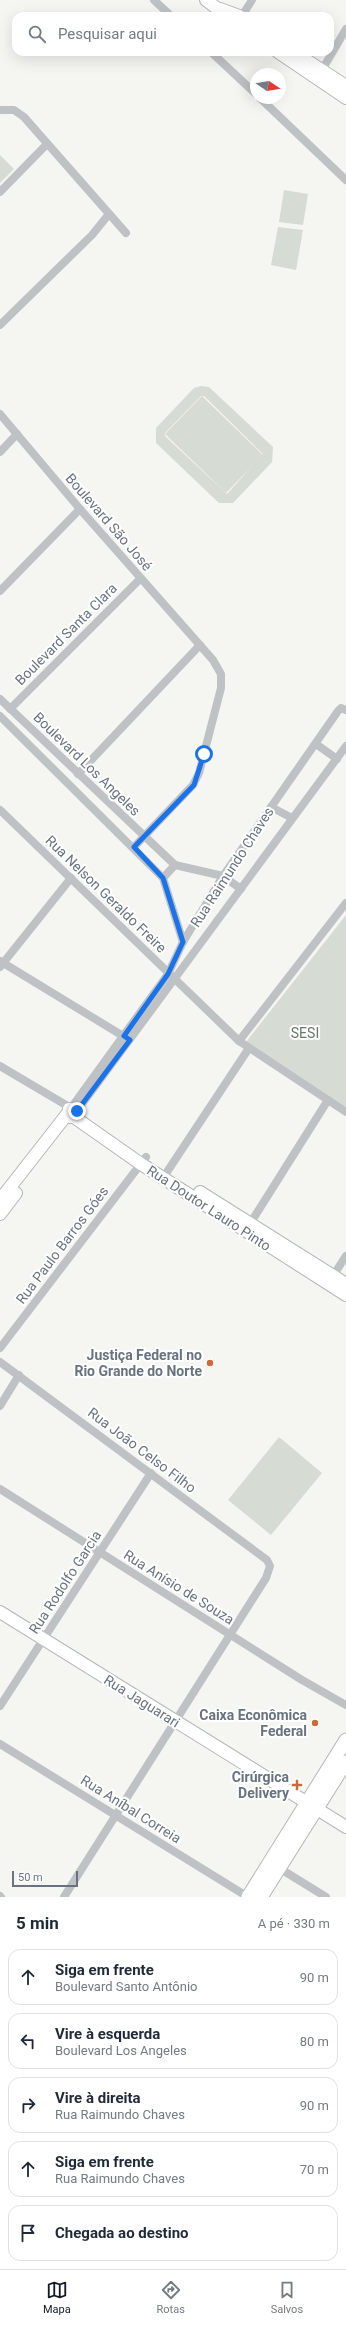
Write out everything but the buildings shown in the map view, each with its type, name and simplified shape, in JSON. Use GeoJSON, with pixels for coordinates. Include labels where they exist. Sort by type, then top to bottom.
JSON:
{"type":"FeatureCollection","features":[{"type":"Feature","properties":{"kind":"main road"},"geometry":{"type":"LineString","coordinates":[[206,0],[222,12]]}},
{"type":"Feature","properties":{"kind":"main road"},"geometry":{"type":"LineString","coordinates":[[217,8],[228,12]]}},
{"type":"Feature","properties":{"kind":"main road"},"geometry":{"type":"LineString","coordinates":[[284,56],[346,98]]}},
{"type":"Feature","properties":{"kind":"main road"},"geometry":{"type":"LineString","coordinates":[[300,56],[346,86]]}},
{"type":"Feature","properties":{"kind":"main road","name":"Rua Doutor Lauro Pinto"},"geometry":{"type":"LineString","coordinates":[[72,1112],[143,1161],[330,1280],[346,1296]]}},
{"type":"Feature","properties":{"kind":"main road","name":"Rua Raimundo Chaves"},"geometry":{"type":"LineString","coordinates":[[0,1200],[72,1112]]}},
{"type":"Feature","properties":{"kind":"main road","name":"Rua Raimundo Chaves"},"geometry":{"type":"LineString","coordinates":[[0,1214],[72,1112]]}},
{"type":"Feature","properties":{"kind":"main road","name":"Rua Doutor Lauro Pinto"},"geometry":{"type":"LineString","coordinates":[[330,1280],[346,1284]]}},
{"type":"Feature","properties":{"kind":"main road","name":"Rua Jaguarari"},"geometry":{"type":"LineString","coordinates":[[0,1612],[346,1827]]}},
{"type":"Feature","properties":{"kind":"main road"},"geometry":{"type":"LineString","coordinates":[[261,1897],[280,1868],[346,1740]]}},
{"type":"Feature","properties":{"kind":"main road"},"geometry":{"type":"LineString","coordinates":[[248,1897],[311,1806],[346,1762]]}},
{"type":"Feature","properties":{"kind":"street"},"geometry":{"type":"LineString","coordinates":[[154,0],[168,12]]}},
{"type":"Feature","properties":{"kind":"street"},"geometry":{"type":"LineString","coordinates":[[244,12],[252,0]]}},
{"type":"Feature","properties":{"kind":"street"},"geometry":{"type":"LineString","coordinates":[[334,50],[346,29]]}},
{"type":"Feature","properties":{"kind":"street"},"geometry":{"type":"LineString","coordinates":[[215,56],[250,88]]}},
{"type":"Feature","properties":{"kind":"street"},"geometry":{"type":"LineString","coordinates":[[322,70],[330,56]]}},
{"type":"Feature","properties":{"kind":"street"},"geometry":{"type":"LineString","coordinates":[[266,104],[346,180]]}},
{"type":"Feature","properties":{"kind":"street"},"geometry":{"type":"LineString","coordinates":[[0,110],[14,110],[20,113],[126,233]]}},
{"type":"Feature","properties":{"kind":"street"},"geometry":{"type":"LineString","coordinates":[[0,192],[47,144]]}},
{"type":"Feature","properties":{"kind":"street"},"geometry":{"type":"LineString","coordinates":[[0,325],[92,235],[110,214]]}},
{"type":"Feature","properties":{"kind":"street","name":"Boulevard São José"},"geometry":{"type":"LineString","coordinates":[[0,414],[140,579],[200,646],[218,668],[222,679],[202,764],[194,785],[134,847]]}},
{"type":"Feature","properties":{"kind":"street"},"geometry":{"type":"LineString","coordinates":[[0,452],[17,434]]}},
{"type":"Feature","properties":{"kind":"street"},"geometry":{"type":"LineString","coordinates":[[0,591],[80,509]]}},
{"type":"Feature","properties":{"kind":"street","name":"Boulevard Santa Clara"},"geometry":{"type":"LineString","coordinates":[[10,708],[140,579]]}},
{"type":"Feature","properties":{"kind":"street"},"geometry":{"type":"LineString","coordinates":[[78,774],[200,646]]}},
{"type":"Feature","properties":{"kind":"street","name":"Boulevard Los Angeles"},"geometry":{"type":"LineString","coordinates":[[0,699],[175,865],[223,876],[241,889]]}},
{"type":"Feature","properties":{"kind":"street","name":"Rua Raimundo Chaves"},"geometry":{"type":"LineString","coordinates":[[127,1038],[168,974],[183,942],[223,876],[316,744],[344,709]]}},
{"type":"Feature","properties":{"kind":"street","name":"Boulevard Los Angeles"},"geometry":{"type":"LineString","coordinates":[[0,716],[134,847],[163,878],[183,942]]}},
{"type":"Feature","properties":{"kind":"street"},"geometry":{"type":"LineString","coordinates":[[316,744],[337,758]]}},
{"type":"Feature","properties":{"kind":"street","name":"Rua Raimundo Chaves"},"geometry":{"type":"LineString","coordinates":[[72,1112],[127,1038],[176,980],[292,818],[346,746]]}},
{"type":"Feature","properties":{"kind":"street"},"geometry":{"type":"LineString","coordinates":[[271,807],[292,818]]}},
{"type":"Feature","properties":{"kind":"street","name":"Rua Nelson Geraldo Freire"},"geometry":{"type":"LineString","coordinates":[[0,810],[239,1041],[346,1112]]}},
{"type":"Feature","properties":{"kind":"street"},"geometry":{"type":"LineString","coordinates":[[163,878],[175,865]]}},
{"type":"Feature","properties":{"kind":"street"},"geometry":{"type":"LineString","coordinates":[[71,878],[1,964],[127,1038]]}},
{"type":"Feature","properties":{"kind":"street"},"geometry":{"type":"LineString","coordinates":[[239,1041],[346,903]]}},
{"type":"Feature","properties":{"kind":"street"},"geometry":{"type":"LineString","coordinates":[[165,1174],[249,1048]]}},
{"type":"Feature","properties":{"kind":"street","name":"Rua Doutor Lauro Pinto"},"geometry":{"type":"LineString","coordinates":[[0,1066],[72,1112]]}},
{"type":"Feature","properties":{"kind":"street"},"geometry":{"type":"LineString","coordinates":[[248,1227],[328,1100]]}},
{"type":"Feature","properties":{"kind":"street","name":"Rua Paulo Barros Góes"},"geometry":{"type":"LineString","coordinates":[[0,1348],[143,1161]]}},
{"type":"Feature","properties":{"kind":"street"},"geometry":{"type":"LineString","coordinates":[[330,1280],[346,1256]]}},
{"type":"Feature","properties":{"kind":"street","name":"Rua João Celso Filho"},"geometry":{"type":"LineString","coordinates":[[0,1362],[152,1473],[267,1560],[270,1566],[266,1578],[229,1635]]}},
{"type":"Feature","properties":{"kind":"street"},"geometry":{"type":"LineString","coordinates":[[0,1406],[19,1375]]}},
{"type":"Feature","properties":{"kind":"street","name":"Rua Rodolfo Garcia"},"geometry":{"type":"LineString","coordinates":[[0,1706],[152,1473]]}},
{"type":"Feature","properties":{"kind":"street","name":"Rua Anísio de Souza"},"geometry":{"type":"LineString","coordinates":[[0,1489],[229,1635],[346,1705]]}},
{"type":"Feature","properties":{"kind":"street"},"geometry":{"type":"LineString","coordinates":[[64,1897],[118,1815],[229,1635]]}},
{"type":"Feature","properties":{"kind":"street","name":"Rua Aníbal Correia"},"geometry":{"type":"LineString","coordinates":[[0,1744],[118,1815],[248,1897]]}},
{"type":"Feature","properties":{"kind":"street"},"geometry":{"type":"LineString","coordinates":[[280,1868],[326,1897]]}},
{"type":"Feature","properties":{"kind":"green space"},"geometry":{"type":"Polygon","coordinates":[[[0,155],[14,169],[0,183],[0,155]]]}},
{"type":"Feature","properties":{"kind":"green space"},"geometry":{"type":"Polygon","coordinates":[[[284,190],[308,194],[303,225],[279,222],[284,190]]]}},
{"type":"Feature","properties":{"kind":"green space"},"geometry":{"type":"Polygon","coordinates":[[[278,227],[303,230],[296,270],[271,265],[278,227]]]}},
{"type":"Feature","properties":{"kind":"green space"},"geometry":{"type":"Polygon","coordinates":[[[201,386],[209,387],[273,447],[272,462],[233,503],[219,503],[156,443],[156,428],[194,388],[201,386]],[[201,396],[165,433],[165,436],[227,494],[263,454],[204,396],[201,396]]]}},
{"type":"Feature","properties":{"kind":"green space"},"geometry":{"type":"Polygon","coordinates":[[[202,396],[263,455],[226,493],[165,434],[202,396]]]}},
{"type":"Feature","properties":{"kind":"green space","name":"SESI"},"geometry":{"type":"Polygon","coordinates":[[[346,915],[346,1108],[246,1042],[346,915]]]}},
{"type":"Feature","properties":{"kind":"green space"},"geometry":{"type":"Polygon","coordinates":[[[279,1437],[322,1473],[271,1535],[228,1500],[279,1437]]]}},
{"type":"Feature","properties":{"kind":"place","name":"Justiça Federal no Rio Grande do Norte"},"geometry":{"type":"Point","coordinates":[210,1363]}},
{"type":"Feature","properties":{"kind":"place","name":"Caixa Econômica Federal"},"geometry":{"type":"Point","coordinates":[315,1723]}},
{"type":"Feature","properties":{"kind":"place","name":"Cirúrgica Delivery"},"geometry":{"type":"Point","coordinates":[297,1785]}},
{"type":"Feature","properties":{"kind":"route"},"geometry":{"type":"LineString","coordinates":[[77,1111],[130,1040],[124,1036],[168,974],[183,942],[163,878],[134,847],[194,785],[204,754]]}}]}
